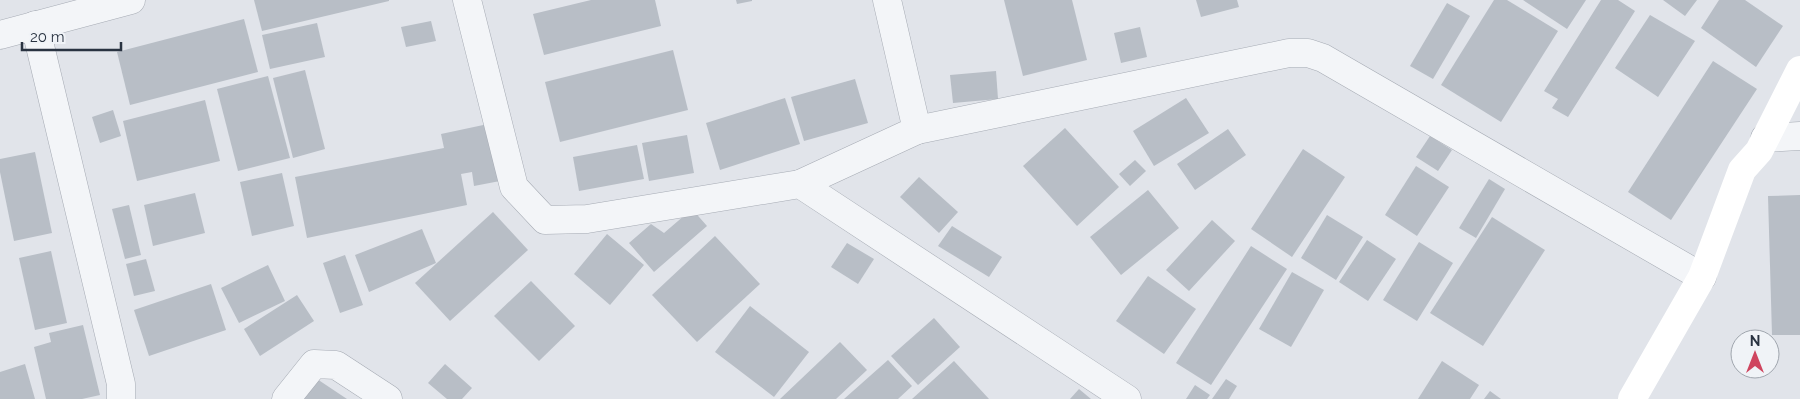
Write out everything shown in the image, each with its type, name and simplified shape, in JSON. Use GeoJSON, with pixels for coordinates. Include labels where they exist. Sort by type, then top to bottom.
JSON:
{"type":"FeatureCollection","features":[{"type":"Feature","properties":{"kind":"street"},"geometry":{"type":"LineString","coordinates":[[0,35],[131,0]]}},
{"type":"Feature","properties":{"kind":"street"},"geometry":{"type":"LineString","coordinates":[[468,0],[514,187],[546,220],[587,219],[800,184],[917,130],[1289,53],[1308,53],[1323,58],[1702,277]]}},
{"type":"Feature","properties":{"kind":"street"},"geometry":{"type":"LineString","coordinates":[[887,0],[917,130]]}},
{"type":"Feature","properties":{"kind":"street"},"geometry":{"type":"LineString","coordinates":[[35,26],[121,384],[121,399]]}},
{"type":"Feature","properties":{"kind":"street"},"geometry":{"type":"LineString","coordinates":[[1632,399],[1702,277],[1742,170],[1759,150],[1800,70]]}},
{"type":"Feature","properties":{"kind":"street"},"geometry":{"type":"LineString","coordinates":[[1765,138],[1800,136]]}},
{"type":"Feature","properties":{"kind":"street"},"geometry":{"type":"LineString","coordinates":[[800,184],[1127,399]]}},
{"type":"Feature","properties":{"kind":"street"},"geometry":{"type":"LineString","coordinates":[[286,399],[314,364],[336,365],[388,399]]}},
{"type":"Feature","properties":{"kind":"building"},"geometry":{"type":"Polygon","coordinates":[[[254,0],[389,0],[389,1],[262,31],[254,0]]]}},
{"type":"Feature","properties":{"kind":"building"},"geometry":{"type":"Polygon","coordinates":[[[591,0],[655,0],[661,26],[544,55],[533,14],[591,0]]]}},
{"type":"Feature","properties":{"kind":"building"},"geometry":{"type":"Polygon","coordinates":[[[736,0],[752,0],[752,1],[737,4],[736,0]]]}},
{"type":"Feature","properties":{"kind":"building"},"geometry":{"type":"Polygon","coordinates":[[[1004,0],[1072,0],[1087,60],[1023,76],[1004,0]]]}},
{"type":"Feature","properties":{"kind":"building"},"geometry":{"type":"Polygon","coordinates":[[[1196,0],[1237,0],[1239,7],[1201,17],[1196,0]]]}},
{"type":"Feature","properties":{"kind":"building"},"geometry":{"type":"Polygon","coordinates":[[[1494,0],[1507,0],[1558,31],[1501,122],[1441,85],[1494,0]]]}},
{"type":"Feature","properties":{"kind":"building"},"geometry":{"type":"Polygon","coordinates":[[[1523,0],[1586,0],[1567,29],[1523,0]]]}},
{"type":"Feature","properties":{"kind":"building"},"geometry":{"type":"Polygon","coordinates":[[[1601,0],[1618,0],[1635,11],[1568,117],[1552,108],[1558,99],[1544,91],[1601,0]]]}},
{"type":"Feature","properties":{"kind":"building"},"geometry":{"type":"Polygon","coordinates":[[[1663,0],[1697,0],[1685,16],[1663,0]]]}},
{"type":"Feature","properties":{"kind":"building"},"geometry":{"type":"Polygon","coordinates":[[[1719,0],[1745,0],[1783,26],[1756,67],[1701,28],[1719,0]]]}},
{"type":"Feature","properties":{"kind":"building"},"geometry":{"type":"Polygon","coordinates":[[[1447,3],[1470,16],[1433,79],[1410,66],[1447,3]]]}},
{"type":"Feature","properties":{"kind":"building"},"geometry":{"type":"Polygon","coordinates":[[[1650,15],[1695,41],[1658,97],[1615,68],[1650,15]]]}},
{"type":"Feature","properties":{"kind":"building"},"geometry":{"type":"Polygon","coordinates":[[[244,19],[258,72],[130,105],[117,52],[244,19]]]}},
{"type":"Feature","properties":{"kind":"building"},"geometry":{"type":"Polygon","coordinates":[[[431,21],[436,41],[406,47],[401,27],[431,21]]]}},
{"type":"Feature","properties":{"kind":"building"},"geometry":{"type":"Polygon","coordinates":[[[317,23],[325,57],[270,69],[262,35],[317,23]]]}},
{"type":"Feature","properties":{"kind":"building"},"geometry":{"type":"Polygon","coordinates":[[[1140,27],[1147,57],[1121,63],[1114,33],[1140,27]]]}},
{"type":"Feature","properties":{"kind":"building"},"geometry":{"type":"Polygon","coordinates":[[[673,50],[688,110],[560,142],[545,82],[673,50]]]}},
{"type":"Feature","properties":{"kind":"building"},"geometry":{"type":"Polygon","coordinates":[[[1713,61],[1757,89],[1671,220],[1628,192],[1713,61]]]}},
{"type":"Feature","properties":{"kind":"building"},"geometry":{"type":"Polygon","coordinates":[[[305,70],[325,149],[293,158],[273,78],[305,70]]]}},
{"type":"Feature","properties":{"kind":"building"},"geometry":{"type":"Polygon","coordinates":[[[996,71],[998,99],[953,103],[950,75],[996,71]]]}},
{"type":"Feature","properties":{"kind":"building"},"geometry":{"type":"Polygon","coordinates":[[[268,76],[290,158],[238,171],[217,89],[268,76]]]}},
{"type":"Feature","properties":{"kind":"building"},"geometry":{"type":"Polygon","coordinates":[[[855,79],[868,123],[804,141],[791,97],[855,79]]]}},
{"type":"Feature","properties":{"kind":"building"},"geometry":{"type":"Polygon","coordinates":[[[785,98],[800,144],[720,170],[706,123],[785,98]]]}},
{"type":"Feature","properties":{"kind":"building"},"geometry":{"type":"Polygon","coordinates":[[[1186,98],[1209,133],[1154,166],[1133,131],[1186,98]]]}},
{"type":"Feature","properties":{"kind":"building"},"geometry":{"type":"Polygon","coordinates":[[[205,100],[220,161],[137,181],[123,121],[205,100]]]}},
{"type":"Feature","properties":{"kind":"building"},"geometry":{"type":"Polygon","coordinates":[[[113,110],[121,136],[100,143],[92,117],[113,110]]]}},
{"type":"Feature","properties":{"kind":"building"},"geometry":{"type":"Polygon","coordinates":[[[488,124],[500,181],[474,186],[472,172],[461,174],[467,205],[307,238],[295,177],[444,148],[441,134],[488,124]]]}},
{"type":"Feature","properties":{"kind":"building"},"geometry":{"type":"Polygon","coordinates":[[[1065,128],[1119,187],[1077,226],[1023,166],[1065,128]]]}},
{"type":"Feature","properties":{"kind":"building"},"geometry":{"type":"Polygon","coordinates":[[[1228,129],[1246,155],[1195,190],[1177,164],[1228,129]]]}},
{"type":"Feature","properties":{"kind":"building"},"geometry":{"type":"Polygon","coordinates":[[[687,135],[694,173],[649,181],[642,143],[687,135]]]}},
{"type":"Feature","properties":{"kind":"building"},"geometry":{"type":"Polygon","coordinates":[[[1430,136],[1452,150],[1438,171],[1416,157],[1430,136]]]}},
{"type":"Feature","properties":{"kind":"building"},"geometry":{"type":"Polygon","coordinates":[[[637,145],[644,179],[579,191],[573,157],[637,145]]]}},
{"type":"Feature","properties":{"kind":"building"},"geometry":{"type":"Polygon","coordinates":[[[1303,149],[1345,177],[1292,257],[1251,229],[1303,149]]]}},
{"type":"Feature","properties":{"kind":"building"},"geometry":{"type":"Polygon","coordinates":[[[35,152],[52,233],[14,241],[0,172],[0,159],[35,152]]]}},
{"type":"Feature","properties":{"kind":"building"},"geometry":{"type":"Polygon","coordinates":[[[1135,160],[1146,171],[1130,186],[1119,174],[1135,160]]]}},
{"type":"Feature","properties":{"kind":"building"},"geometry":{"type":"Polygon","coordinates":[[[1416,166],[1449,187],[1417,236],[1385,215],[1416,166]]]}},
{"type":"Feature","properties":{"kind":"building"},"geometry":{"type":"Polygon","coordinates":[[[282,173],[294,226],[252,236],[240,182],[282,173]]]}},
{"type":"Feature","properties":{"kind":"building"},"geometry":{"type":"Polygon","coordinates":[[[919,177],[958,212],[939,233],[900,197],[919,177]]]}},
{"type":"Feature","properties":{"kind":"building"},"geometry":{"type":"Polygon","coordinates":[[[1489,179],[1505,189],[1476,238],[1459,228],[1489,179]]]}},
{"type":"Feature","properties":{"kind":"building"},"geometry":{"type":"Polygon","coordinates":[[[1148,190],[1179,228],[1121,275],[1090,237],[1148,190]]]}},
{"type":"Feature","properties":{"kind":"building"},"geometry":{"type":"Polygon","coordinates":[[[195,193],[205,233],[153,246],[144,205],[195,193]]]}},
{"type":"Feature","properties":{"kind":"building"},"geometry":{"type":"Polygon","coordinates":[[[1800,195],[1800,335],[1780,335],[1780,329],[1772,329],[1768,196],[1800,195]]]}},
{"type":"Feature","properties":{"kind":"building"},"geometry":{"type":"Polygon","coordinates":[[[129,205],[141,255],[125,259],[112,209],[129,205]]]}},
{"type":"Feature","properties":{"kind":"building"},"geometry":{"type":"Polygon","coordinates":[[[692,209],[707,226],[654,272],[629,243],[651,224],[664,233],[692,209]]]}},
{"type":"Feature","properties":{"kind":"building"},"geometry":{"type":"Polygon","coordinates":[[[493,212],[528,250],[450,321],[415,283],[493,212]]]}},
{"type":"Feature","properties":{"kind":"building"},"geometry":{"type":"Polygon","coordinates":[[[1327,215],[1363,237],[1336,280],[1301,258],[1327,215]]]}},
{"type":"Feature","properties":{"kind":"building"},"geometry":{"type":"Polygon","coordinates":[[[1492,217],[1545,250],[1483,346],[1430,313],[1492,217]]]}},
{"type":"Feature","properties":{"kind":"building"},"geometry":{"type":"Polygon","coordinates":[[[1212,220],[1235,241],[1189,291],[1166,270],[1212,220]]]}},
{"type":"Feature","properties":{"kind":"building"},"geometry":{"type":"Polygon","coordinates":[[[952,226],[1002,257],[989,277],[938,246],[952,226]]]}},
{"type":"Feature","properties":{"kind":"building"},"geometry":{"type":"Polygon","coordinates":[[[422,229],[436,263],[369,292],[355,255],[422,229]]]}},
{"type":"Feature","properties":{"kind":"building"},"geometry":{"type":"Polygon","coordinates":[[[607,234],[644,265],[610,305],[574,274],[607,234]]]}},
{"type":"Feature","properties":{"kind":"building"},"geometry":{"type":"Polygon","coordinates":[[[715,236],[760,284],[697,342],[652,295],[715,236]]]}},
{"type":"Feature","properties":{"kind":"building"},"geometry":{"type":"Polygon","coordinates":[[[1367,240],[1396,259],[1368,301],[1339,282],[1367,240]]]}},
{"type":"Feature","properties":{"kind":"building"},"geometry":{"type":"Polygon","coordinates":[[[1419,242],[1453,263],[1417,321],[1383,300],[1419,242]]]}},
{"type":"Feature","properties":{"kind":"building"},"geometry":{"type":"Polygon","coordinates":[[[847,243],[874,259],[858,284],[831,267],[847,243]]]}},
{"type":"Feature","properties":{"kind":"building"},"geometry":{"type":"Polygon","coordinates":[[[1251,246],[1287,269],[1211,385],[1176,363],[1251,246]]]}},
{"type":"Feature","properties":{"kind":"building"},"geometry":{"type":"Polygon","coordinates":[[[51,251],[67,323],[35,330],[19,258],[51,251]]]}},
{"type":"Feature","properties":{"kind":"building"},"geometry":{"type":"Polygon","coordinates":[[[345,255],[363,305],[340,313],[323,263],[345,255]]]}},
{"type":"Feature","properties":{"kind":"building"},"geometry":{"type":"Polygon","coordinates":[[[146,259],[155,291],[134,296],[126,264],[146,259]]]}},
{"type":"Feature","properties":{"kind":"building"},"geometry":{"type":"Polygon","coordinates":[[[268,265],[285,301],[239,323],[221,288],[268,265]]]}},
{"type":"Feature","properties":{"kind":"building"},"geometry":{"type":"Polygon","coordinates":[[[1292,272],[1324,290],[1291,347],[1259,329],[1292,272]]]}},
{"type":"Feature","properties":{"kind":"building"},"geometry":{"type":"Polygon","coordinates":[[[1148,276],[1196,309],[1164,354],[1116,321],[1148,276]]]}},
{"type":"Feature","properties":{"kind":"building"},"geometry":{"type":"Polygon","coordinates":[[[531,281],[575,326],[539,361],[494,316],[531,281]]]}},
{"type":"Feature","properties":{"kind":"building"},"geometry":{"type":"Polygon","coordinates":[[[211,284],[226,330],[149,356],[134,310],[211,284]]]}},
{"type":"Feature","properties":{"kind":"building"},"geometry":{"type":"Polygon","coordinates":[[[297,295],[314,321],[260,356],[244,329],[297,295]]]}},
{"type":"Feature","properties":{"kind":"building"},"geometry":{"type":"Polygon","coordinates":[[[750,306],[809,352],[774,397],[715,352],[750,306]]]}},
{"type":"Feature","properties":{"kind":"building"},"geometry":{"type":"Polygon","coordinates":[[[934,318],[960,347],[918,385],[891,356],[934,318]]]}},
{"type":"Feature","properties":{"kind":"building"},"geometry":{"type":"Polygon","coordinates":[[[83,325],[100,395],[82,399],[46,399],[34,347],[51,342],[49,333],[83,325]]]}},
{"type":"Feature","properties":{"kind":"building"},"geometry":{"type":"Polygon","coordinates":[[[840,342],[867,370],[836,399],[780,399],[840,342]]]}},
{"type":"Feature","properties":{"kind":"building"},"geometry":{"type":"Polygon","coordinates":[[[888,360],[912,386],[898,399],[844,399],[888,360]]]}},
{"type":"Feature","properties":{"kind":"building"},"geometry":{"type":"Polygon","coordinates":[[[954,361],[989,399],[912,399],[954,361]]]}},
{"type":"Feature","properties":{"kind":"building"},"geometry":{"type":"Polygon","coordinates":[[[1442,361],[1479,385],[1470,399],[1418,399],[1442,361]]]}},
{"type":"Feature","properties":{"kind":"building"},"geometry":{"type":"Polygon","coordinates":[[[25,364],[35,399],[0,399],[0,372],[25,364]]]}},
{"type":"Feature","properties":{"kind":"building"},"geometry":{"type":"Polygon","coordinates":[[[445,364],[472,388],[462,399],[447,399],[428,383],[445,364]]]}},
{"type":"Feature","properties":{"kind":"building"},"geometry":{"type":"Polygon","coordinates":[[[317,379],[347,399],[303,399],[317,379]]]}},
{"type":"Feature","properties":{"kind":"building"},"geometry":{"type":"Polygon","coordinates":[[[1226,379],[1237,386],[1229,399],[1212,399],[1226,379]]]}},
{"type":"Feature","properties":{"kind":"building"},"geometry":{"type":"Polygon","coordinates":[[[1195,385],[1210,395],[1207,399],[1186,399],[1195,385]]]}},
{"type":"Feature","properties":{"kind":"building"},"geometry":{"type":"Polygon","coordinates":[[[1079,389],[1091,399],[1070,399],[1079,389]]]}},
{"type":"Feature","properties":{"kind":"building"},"geometry":{"type":"Polygon","coordinates":[[[1490,391],[1501,399],[1484,399],[1490,391]]]}}]}
